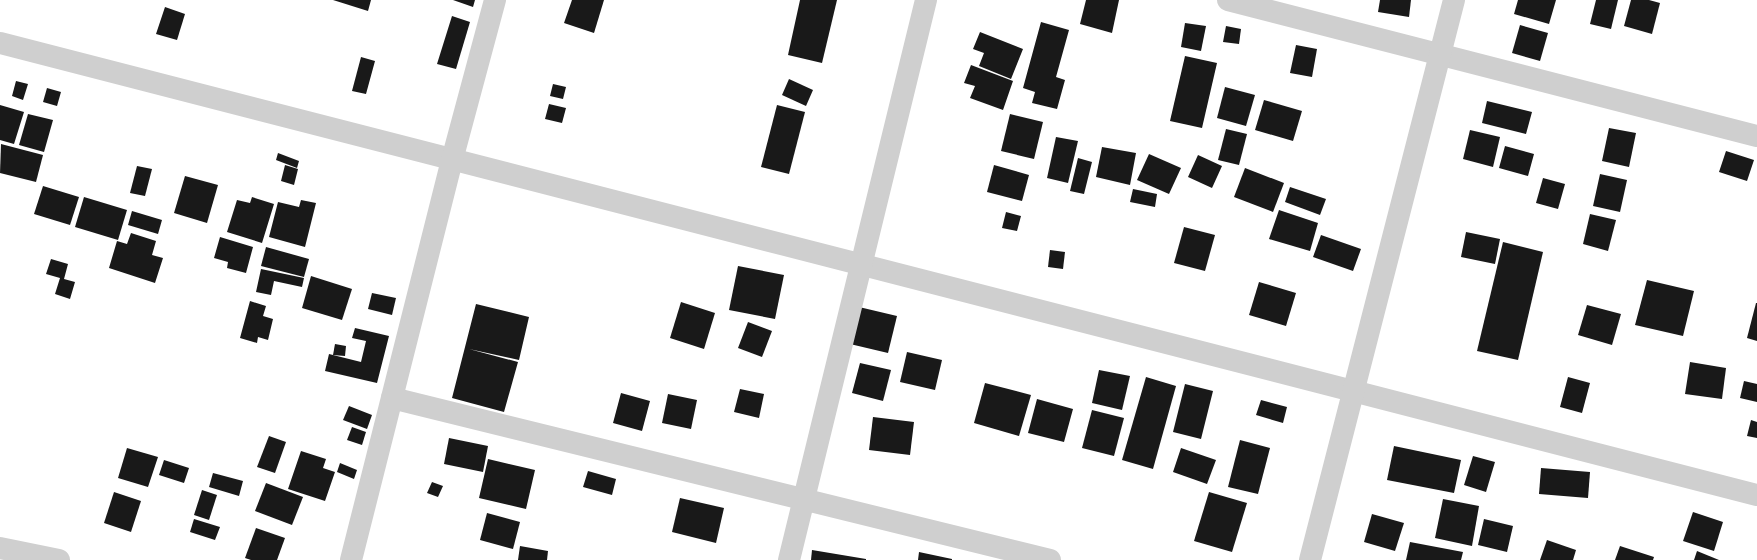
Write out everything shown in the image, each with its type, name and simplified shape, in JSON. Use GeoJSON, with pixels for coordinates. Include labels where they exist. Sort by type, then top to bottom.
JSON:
{"type":"FeatureCollection","features":[{"type":"Feature","properties":{"kind":"street"},"geometry":{"type":"LineString","coordinates":[[351,560],[452,160],[495,0]]}},
{"type":"Feature","properties":{"kind":"street"},"geometry":{"type":"LineString","coordinates":[[789,560],[926,0]]}},
{"type":"Feature","properties":{"kind":"street"},"geometry":{"type":"LineString","coordinates":[[1228,0],[1757,136]]}},
{"type":"Feature","properties":{"kind":"street"},"geometry":{"type":"LineString","coordinates":[[1310,560],[1454,0]]}},
{"type":"Feature","properties":{"kind":"street"},"geometry":{"type":"LineString","coordinates":[[0,43],[1757,495]]}},
{"type":"Feature","properties":{"kind":"street"},"geometry":{"type":"LineString","coordinates":[[392,398],[1050,560]]}},
{"type":"Feature","properties":{"kind":"street"},"geometry":{"type":"LineString","coordinates":[[0,548],[59,560]]}},
{"type":"Feature","properties":{"kind":"building"},"geometry":{"type":"Polygon","coordinates":[[[333,0],[371,0],[368,11],[333,0]]]}},
{"type":"Feature","properties":{"kind":"building"},"geometry":{"type":"Polygon","coordinates":[[[453,0],[475,0],[473,7],[453,0]]]}},
{"type":"Feature","properties":{"kind":"building"},"geometry":{"type":"Polygon","coordinates":[[[572,0],[604,0],[594,33],[564,23],[572,0]]]}},
{"type":"Feature","properties":{"kind":"building"},"geometry":{"type":"Polygon","coordinates":[[[800,0],[837,0],[822,63],[788,55],[800,0]]]}},
{"type":"Feature","properties":{"kind":"building"},"geometry":{"type":"Polygon","coordinates":[[[1086,0],[1119,0],[1112,33],[1080,24],[1086,0]]]}},
{"type":"Feature","properties":{"kind":"building"},"geometry":{"type":"Polygon","coordinates":[[[1380,0],[1411,0],[1409,17],[1378,12],[1380,0]]]}},
{"type":"Feature","properties":{"kind":"building"},"geometry":{"type":"Polygon","coordinates":[[[1518,0],[1556,0],[1549,24],[1514,14],[1518,0]]]}},
{"type":"Feature","properties":{"kind":"building"},"geometry":{"type":"Polygon","coordinates":[[[1596,0],[1618,0],[1611,29],[1590,24],[1596,0]]]}},
{"type":"Feature","properties":{"kind":"building"},"geometry":{"type":"Polygon","coordinates":[[[1631,0],[1649,0],[1660,3],[1652,34],[1624,26],[1631,0]]]}},
{"type":"Feature","properties":{"kind":"building"},"geometry":{"type":"Polygon","coordinates":[[[165,7],[185,14],[177,40],[156,34],[165,7]]]}},
{"type":"Feature","properties":{"kind":"building"},"geometry":{"type":"Polygon","coordinates":[[[452,16],[470,22],[456,69],[437,64],[452,16]]]}},
{"type":"Feature","properties":{"kind":"building"},"geometry":{"type":"Polygon","coordinates":[[[1041,22],[1069,30],[1056,77],[1065,80],[1057,109],[1032,103],[1035,92],[1023,88],[1041,22]]]}},
{"type":"Feature","properties":{"kind":"building"},"geometry":{"type":"Polygon","coordinates":[[[1185,23],[1206,26],[1201,51],[1181,47],[1185,23]]]}},
{"type":"Feature","properties":{"kind":"building"},"geometry":{"type":"Polygon","coordinates":[[[1520,25],[1548,33],[1540,61],[1512,53],[1520,25]]]}},
{"type":"Feature","properties":{"kind":"building"},"geometry":{"type":"Polygon","coordinates":[[[1226,26],[1241,29],[1239,44],[1223,42],[1226,26]]]}},
{"type":"Feature","properties":{"kind":"building"},"geometry":{"type":"Polygon","coordinates":[[[980,32],[1023,49],[1011,79],[979,66],[984,53],[973,49],[980,32]]]}},
{"type":"Feature","properties":{"kind":"building"},"geometry":{"type":"Polygon","coordinates":[[[1296,45],[1317,49],[1312,77],[1290,73],[1296,45]]]}},
{"type":"Feature","properties":{"kind":"building"},"geometry":{"type":"Polygon","coordinates":[[[1185,56],[1217,63],[1202,128],[1170,121],[1185,56]]]}},
{"type":"Feature","properties":{"kind":"building"},"geometry":{"type":"Polygon","coordinates":[[[361,57],[375,61],[366,94],[352,91],[361,57]]]}},
{"type":"Feature","properties":{"kind":"building"},"geometry":{"type":"Polygon","coordinates":[[[971,65],[1013,81],[1003,110],[970,98],[975,86],[964,83],[971,65]]]}},
{"type":"Feature","properties":{"kind":"building"},"geometry":{"type":"Polygon","coordinates":[[[789,79],[813,90],[806,106],[782,95],[789,79]]]}},
{"type":"Feature","properties":{"kind":"building"},"geometry":{"type":"Polygon","coordinates":[[[16,81],[28,84],[23,100],[12,96],[16,81]]]}},
{"type":"Feature","properties":{"kind":"building"},"geometry":{"type":"Polygon","coordinates":[[[553,84],[566,87],[563,99],[550,96],[553,84]]]}},
{"type":"Feature","properties":{"kind":"building"},"geometry":{"type":"Polygon","coordinates":[[[1225,87],[1255,95],[1246,126],[1217,118],[1225,87]]]}},
{"type":"Feature","properties":{"kind":"building"},"geometry":{"type":"Polygon","coordinates":[[[47,88],[61,92],[57,106],[43,102],[47,88]]]}},
{"type":"Feature","properties":{"kind":"building"},"geometry":{"type":"Polygon","coordinates":[[[1264,100],[1302,111],[1293,141],[1255,130],[1264,100]]]}},
{"type":"Feature","properties":{"kind":"building"},"geometry":{"type":"Polygon","coordinates":[[[1487,101],[1532,112],[1526,134],[1482,123],[1487,101]]]}},
{"type":"Feature","properties":{"kind":"building"},"geometry":{"type":"Polygon","coordinates":[[[549,104],[566,108],[562,123],[545,119],[549,104]]]}},
{"type":"Feature","properties":{"kind":"building"},"geometry":{"type":"Polygon","coordinates":[[[0,105],[24,112],[14,144],[0,140],[0,105]]]}},
{"type":"Feature","properties":{"kind":"building"},"geometry":{"type":"Polygon","coordinates":[[[777,105],[805,112],[789,174],[761,167],[777,105]]]}},
{"type":"Feature","properties":{"kind":"building"},"geometry":{"type":"Polygon","coordinates":[[[28,114],[53,120],[44,152],[19,145],[28,114]]]}},
{"type":"Feature","properties":{"kind":"building"},"geometry":{"type":"Polygon","coordinates":[[[1010,114],[1043,122],[1034,159],[1001,151],[1010,114]]]}},
{"type":"Feature","properties":{"kind":"building"},"geometry":{"type":"Polygon","coordinates":[[[1609,128],[1636,133],[1629,167],[1602,161],[1609,128]]]}},
{"type":"Feature","properties":{"kind":"building"},"geometry":{"type":"Polygon","coordinates":[[[1226,129],[1247,134],[1239,165],[1218,160],[1226,129]]]}},
{"type":"Feature","properties":{"kind":"building"},"geometry":{"type":"Polygon","coordinates":[[[1470,130],[1500,137],[1493,167],[1463,159],[1470,130]]]}},
{"type":"Feature","properties":{"kind":"building"},"geometry":{"type":"Polygon","coordinates":[[[1056,137],[1078,141],[1068,183],[1047,178],[1056,137]]]}},
{"type":"Feature","properties":{"kind":"building"},"geometry":{"type":"Polygon","coordinates":[[[1,144],[43,155],[36,182],[0,173],[1,144]]]}},
{"type":"Feature","properties":{"kind":"building"},"geometry":{"type":"Polygon","coordinates":[[[1505,146],[1534,154],[1528,176],[1499,168],[1505,146]]]}},
{"type":"Feature","properties":{"kind":"building"},"geometry":{"type":"Polygon","coordinates":[[[1102,147],[1136,153],[1130,185],[1096,177],[1102,147]]]}},
{"type":"Feature","properties":{"kind":"building"},"geometry":{"type":"Polygon","coordinates":[[[1726,151],[1754,160],[1747,181],[1719,172],[1726,151]]]}},
{"type":"Feature","properties":{"kind":"building"},"geometry":{"type":"Polygon","coordinates":[[[278,153],[299,161],[297,168],[276,160],[278,153]]]}},
{"type":"Feature","properties":{"kind":"building"},"geometry":{"type":"Polygon","coordinates":[[[1149,154],[1181,168],[1169,194],[1137,180],[1149,154]]]}},
{"type":"Feature","properties":{"kind":"building"},"geometry":{"type":"Polygon","coordinates":[[[1198,155],[1222,166],[1212,188],[1188,177],[1198,155]]]}},
{"type":"Feature","properties":{"kind":"building"},"geometry":{"type":"Polygon","coordinates":[[[1078,158],[1092,162],[1084,194],[1070,191],[1078,158]]]}},
{"type":"Feature","properties":{"kind":"building"},"geometry":{"type":"Polygon","coordinates":[[[285,165],[298,169],[294,185],[281,181],[285,165]]]}},
{"type":"Feature","properties":{"kind":"building"},"geometry":{"type":"Polygon","coordinates":[[[994,165],[1029,175],[1022,201],[987,192],[994,165]]]}},
{"type":"Feature","properties":{"kind":"building"},"geometry":{"type":"Polygon","coordinates":[[[137,166],[152,169],[145,196],[130,193],[137,166]]]}},
{"type":"Feature","properties":{"kind":"building"},"geometry":{"type":"Polygon","coordinates":[[[1245,168],[1284,183],[1273,212],[1234,197],[1245,168]]]}},
{"type":"Feature","properties":{"kind":"building"},"geometry":{"type":"Polygon","coordinates":[[[1600,174],[1627,180],[1620,212],[1593,206],[1600,174]]]}},
{"type":"Feature","properties":{"kind":"building"},"geometry":{"type":"Polygon","coordinates":[[[185,176],[218,185],[207,223],[174,213],[185,176]]]}},
{"type":"Feature","properties":{"kind":"building"},"geometry":{"type":"Polygon","coordinates":[[[1543,178],[1565,184],[1558,209],[1536,203],[1543,178]]]}},
{"type":"Feature","properties":{"kind":"building"},"geometry":{"type":"Polygon","coordinates":[[[43,186],[79,197],[70,225],[34,214],[43,186]]]}},
{"type":"Feature","properties":{"kind":"building"},"geometry":{"type":"Polygon","coordinates":[[[1290,187],[1326,199],[1320,215],[1285,202],[1290,187]]]}},
{"type":"Feature","properties":{"kind":"building"},"geometry":{"type":"Polygon","coordinates":[[[1133,189],[1157,194],[1155,207],[1130,202],[1133,189]]]}},
{"type":"Feature","properties":{"kind":"building"},"geometry":{"type":"Polygon","coordinates":[[[84,197],[127,210],[118,240],[75,227],[84,197]]]}},
{"type":"Feature","properties":{"kind":"building"},"geometry":{"type":"Polygon","coordinates":[[[252,197],[274,204],[262,243],[227,232],[237,200],[250,203],[252,197]]]}},
{"type":"Feature","properties":{"kind":"building"},"geometry":{"type":"Polygon","coordinates":[[[301,200],[316,203],[305,247],[269,237],[278,202],[299,207],[301,200]]]}},
{"type":"Feature","properties":{"kind":"building"},"geometry":{"type":"Polygon","coordinates":[[[1279,210],[1318,223],[1310,251],[1269,239],[1279,210]]]}},
{"type":"Feature","properties":{"kind":"building"},"geometry":{"type":"Polygon","coordinates":[[[132,211],[162,220],[158,234],[128,225],[132,211]]]}},
{"type":"Feature","properties":{"kind":"building"},"geometry":{"type":"Polygon","coordinates":[[[1006,212],[1021,216],[1017,231],[1002,228],[1006,212]]]}},
{"type":"Feature","properties":{"kind":"building"},"geometry":{"type":"Polygon","coordinates":[[[1590,214],[1616,220],[1608,251],[1583,244],[1590,214]]]}},
{"type":"Feature","properties":{"kind":"building"},"geometry":{"type":"Polygon","coordinates":[[[1184,227],[1215,235],[1205,271],[1174,263],[1184,227]]]}},
{"type":"Feature","properties":{"kind":"building"},"geometry":{"type":"Polygon","coordinates":[[[1466,232],[1500,239],[1495,264],[1461,257],[1466,232]]]}},
{"type":"Feature","properties":{"kind":"building"},"geometry":{"type":"Polygon","coordinates":[[[131,233],[156,241],[152,255],[163,258],[155,283],[109,268],[117,241],[127,244],[131,233]]]}},
{"type":"Feature","properties":{"kind":"building"},"geometry":{"type":"Polygon","coordinates":[[[1321,235],[1361,249],[1353,271],[1313,257],[1321,235]]]}},
{"type":"Feature","properties":{"kind":"building"},"geometry":{"type":"Polygon","coordinates":[[[220,237],[253,247],[246,273],[227,268],[228,262],[214,258],[220,237]]]}},
{"type":"Feature","properties":{"kind":"building"},"geometry":{"type":"Polygon","coordinates":[[[1503,242],[1543,252],[1518,360],[1477,351],[1503,242]]]}},
{"type":"Feature","properties":{"kind":"building"},"geometry":{"type":"Polygon","coordinates":[[[266,247],[309,259],[304,277],[261,266],[266,247]]]}},
{"type":"Feature","properties":{"kind":"building"},"geometry":{"type":"Polygon","coordinates":[[[1050,250],[1065,252],[1063,269],[1048,267],[1050,250]]]}},
{"type":"Feature","properties":{"kind":"building"},"geometry":{"type":"Polygon","coordinates":[[[51,259],[68,264],[64,279],[75,282],[70,299],[55,294],[60,278],[46,274],[51,259]]]}},
{"type":"Feature","properties":{"kind":"building"},"geometry":{"type":"Polygon","coordinates":[[[738,266],[784,275],[775,319],[729,310],[738,266]]]}},
{"type":"Feature","properties":{"kind":"building"},"geometry":{"type":"Polygon","coordinates":[[[261,269],[304,278],[302,287],[274,281],[271,295],[256,292],[261,269]]]}},
{"type":"Feature","properties":{"kind":"building"},"geometry":{"type":"Polygon","coordinates":[[[311,276],[352,289],[342,320],[302,308],[311,276]]]}},
{"type":"Feature","properties":{"kind":"building"},"geometry":{"type":"Polygon","coordinates":[[[1647,280],[1694,291],[1683,336],[1635,325],[1647,280]]]}},
{"type":"Feature","properties":{"kind":"building"},"geometry":{"type":"Polygon","coordinates":[[[1259,282],[1296,293],[1286,326],[1249,315],[1259,282]]]}},
{"type":"Feature","properties":{"kind":"building"},"geometry":{"type":"Polygon","coordinates":[[[372,293],[396,298],[392,315],[368,309],[372,293]]]}},
{"type":"Feature","properties":{"kind":"building"},"geometry":{"type":"Polygon","coordinates":[[[250,301],[266,306],[263,316],[273,319],[268,340],[258,337],[257,343],[240,338],[250,301]]]}},
{"type":"Feature","properties":{"kind":"building"},"geometry":{"type":"Polygon","coordinates":[[[681,302],[715,313],[704,349],[670,338],[681,302]]]}},
{"type":"Feature","properties":{"kind":"building"},"geometry":{"type":"Polygon","coordinates":[[[1757,303],[1757,341],[1747,338],[1757,303]]]}},
{"type":"Feature","properties":{"kind":"building"},"geometry":{"type":"Polygon","coordinates":[[[476,304],[529,317],[519,360],[469,349],[518,362],[504,412],[452,398],[476,304]]]}},
{"type":"Feature","properties":{"kind":"building"},"geometry":{"type":"Polygon","coordinates":[[[1587,305],[1621,314],[1612,345],[1578,335],[1587,305]]]}},
{"type":"Feature","properties":{"kind":"building"},"geometry":{"type":"Polygon","coordinates":[[[859,307],[897,316],[888,353],[850,344],[859,307]]]}},
{"type":"Feature","properties":{"kind":"building"},"geometry":{"type":"Polygon","coordinates":[[[748,322],[772,331],[762,357],[738,348],[748,322]]]}},
{"type":"Feature","properties":{"kind":"building"},"geometry":{"type":"Polygon","coordinates":[[[355,328],[389,336],[377,383],[325,371],[329,354],[361,362],[366,341],[352,338],[355,328]]]}},
{"type":"Feature","properties":{"kind":"building"},"geometry":{"type":"Polygon","coordinates":[[[335,344],[346,346],[345,356],[333,355],[335,344]]]}},
{"type":"Feature","properties":{"kind":"building"},"geometry":{"type":"Polygon","coordinates":[[[907,352],[942,360],[935,390],[900,382],[907,352]]]}},
{"type":"Feature","properties":{"kind":"building"},"geometry":{"type":"Polygon","coordinates":[[[1690,362],[1726,368],[1722,399],[1685,394],[1690,362]]]}},
{"type":"Feature","properties":{"kind":"building"},"geometry":{"type":"Polygon","coordinates":[[[860,363],[891,370],[883,401],[852,393],[860,363]]]}},
{"type":"Feature","properties":{"kind":"building"},"geometry":{"type":"Polygon","coordinates":[[[1099,370],[1130,376],[1122,410],[1092,403],[1099,370]]]}},
{"type":"Feature","properties":{"kind":"building"},"geometry":{"type":"Polygon","coordinates":[[[1146,377],[1176,386],[1153,469],[1122,460],[1146,377]]]}},
{"type":"Feature","properties":{"kind":"building"},"geometry":{"type":"Polygon","coordinates":[[[1568,377],[1590,383],[1582,413],[1560,407],[1568,377]]]}},
{"type":"Feature","properties":{"kind":"building"},"geometry":{"type":"Polygon","coordinates":[[[1744,381],[1757,384],[1757,402],[1740,398],[1744,381]]]}},
{"type":"Feature","properties":{"kind":"building"},"geometry":{"type":"Polygon","coordinates":[[[985,383],[1031,395],[1019,436],[974,423],[985,383]]]}},
{"type":"Feature","properties":{"kind":"building"},"geometry":{"type":"Polygon","coordinates":[[[1185,384],[1213,391],[1201,439],[1173,432],[1185,384]]]}},
{"type":"Feature","properties":{"kind":"building"},"geometry":{"type":"Polygon","coordinates":[[[740,389],[764,394],[759,418],[734,412],[740,389]]]}},
{"type":"Feature","properties":{"kind":"building"},"geometry":{"type":"Polygon","coordinates":[[[621,393],[650,401],[642,431],[613,423],[621,393]]]}},
{"type":"Feature","properties":{"kind":"building"},"geometry":{"type":"Polygon","coordinates":[[[668,394],[697,400],[691,429],[662,423],[668,394]]]}},
{"type":"Feature","properties":{"kind":"building"},"geometry":{"type":"Polygon","coordinates":[[[1037,399],[1073,409],[1064,442],[1028,433],[1037,399]]]}},
{"type":"Feature","properties":{"kind":"building"},"geometry":{"type":"Polygon","coordinates":[[[1261,400],[1287,407],[1283,423],[1256,415],[1261,400]]]}},
{"type":"Feature","properties":{"kind":"building"},"geometry":{"type":"Polygon","coordinates":[[[349,406],[372,415],[367,429],[343,420],[349,406]]]}},
{"type":"Feature","properties":{"kind":"building"},"geometry":{"type":"Polygon","coordinates":[[[1092,410],[1124,418],[1114,456],[1082,448],[1092,410]]]}},
{"type":"Feature","properties":{"kind":"building"},"geometry":{"type":"Polygon","coordinates":[[[873,417],[914,422],[910,455],[869,450],[873,417]]]}},
{"type":"Feature","properties":{"kind":"building"},"geometry":{"type":"Polygon","coordinates":[[[1751,420],[1757,422],[1757,438],[1747,436],[1751,420]]]}},
{"type":"Feature","properties":{"kind":"building"},"geometry":{"type":"Polygon","coordinates":[[[352,427],[366,432],[362,445],[347,440],[352,427]]]}},
{"type":"Feature","properties":{"kind":"building"},"geometry":{"type":"Polygon","coordinates":[[[269,436],[286,442],[275,473],[257,467],[269,436]]]}},
{"type":"Feature","properties":{"kind":"building"},"geometry":{"type":"Polygon","coordinates":[[[449,438],[488,446],[483,472],[444,464],[449,438]]]}},
{"type":"Feature","properties":{"kind":"building"},"geometry":{"type":"Polygon","coordinates":[[[1240,440],[1270,448],[1258,494],[1228,487],[1240,440]]]}},
{"type":"Feature","properties":{"kind":"building"},"geometry":{"type":"Polygon","coordinates":[[[1394,446],[1461,460],[1454,493],[1387,480],[1394,446]]]}},
{"type":"Feature","properties":{"kind":"building"},"geometry":{"type":"Polygon","coordinates":[[[127,448],[158,457],[148,487],[118,478],[127,448]]]}},
{"type":"Feature","properties":{"kind":"building"},"geometry":{"type":"Polygon","coordinates":[[[1181,448],[1216,460],[1207,484],[1173,472],[1181,448]]]}},
{"type":"Feature","properties":{"kind":"building"},"geometry":{"type":"Polygon","coordinates":[[[301,451],[326,459],[323,468],[335,472],[325,501],[288,489],[301,451]]]}},
{"type":"Feature","properties":{"kind":"building"},"geometry":{"type":"Polygon","coordinates":[[[1473,456],[1495,462],[1486,492],[1464,485],[1473,456]]]}},
{"type":"Feature","properties":{"kind":"building"},"geometry":{"type":"Polygon","coordinates":[[[488,459],[535,470],[526,509],[479,498],[488,459]]]}},
{"type":"Feature","properties":{"kind":"building"},"geometry":{"type":"Polygon","coordinates":[[[164,460],[189,468],[184,483],[159,475],[164,460]]]}},
{"type":"Feature","properties":{"kind":"building"},"geometry":{"type":"Polygon","coordinates":[[[340,463],[357,470],[354,479],[337,472],[340,463]]]}},
{"type":"Feature","properties":{"kind":"building"},"geometry":{"type":"Polygon","coordinates":[[[1541,468],[1590,472],[1588,498],[1539,494],[1541,468]]]}},
{"type":"Feature","properties":{"kind":"building"},"geometry":{"type":"Polygon","coordinates":[[[588,471],[616,479],[612,495],[583,487],[588,471]]]}},
{"type":"Feature","properties":{"kind":"building"},"geometry":{"type":"Polygon","coordinates":[[[213,473],[243,481],[239,496],[209,487],[213,473]]]}},
{"type":"Feature","properties":{"kind":"building"},"geometry":{"type":"Polygon","coordinates":[[[432,482],[443,486],[438,497],[427,493],[432,482]]]}},
{"type":"Feature","properties":{"kind":"building"},"geometry":{"type":"Polygon","coordinates":[[[266,483],[303,497],[292,525],[255,511],[266,483]]]}},
{"type":"Feature","properties":{"kind":"building"},"geometry":{"type":"Polygon","coordinates":[[[202,490],[217,495],[209,520],[194,515],[202,490]]]}},
{"type":"Feature","properties":{"kind":"building"},"geometry":{"type":"Polygon","coordinates":[[[114,492],[141,501],[131,532],[104,523],[114,492]]]}},
{"type":"Feature","properties":{"kind":"building"},"geometry":{"type":"Polygon","coordinates":[[[1209,492],[1247,503],[1232,552],[1194,541],[1209,492]]]}},
{"type":"Feature","properties":{"kind":"building"},"geometry":{"type":"Polygon","coordinates":[[[680,498],[724,508],[716,543],[672,532],[680,498]]]}},
{"type":"Feature","properties":{"kind":"building"},"geometry":{"type":"Polygon","coordinates":[[[1443,499],[1479,506],[1472,546],[1435,538],[1443,499]]]}},
{"type":"Feature","properties":{"kind":"building"},"geometry":{"type":"Polygon","coordinates":[[[1693,512],[1723,522],[1714,551],[1683,541],[1693,512]]]}},
{"type":"Feature","properties":{"kind":"building"},"geometry":{"type":"Polygon","coordinates":[[[487,513],[520,522],[513,549],[480,540],[487,513]]]}},
{"type":"Feature","properties":{"kind":"building"},"geometry":{"type":"Polygon","coordinates":[[[1372,514],[1404,523],[1395,551],[1364,542],[1372,514]]]}},
{"type":"Feature","properties":{"kind":"building"},"geometry":{"type":"Polygon","coordinates":[[[194,519],[220,527],[215,540],[190,532],[194,519]]]}},
{"type":"Feature","properties":{"kind":"building"},"geometry":{"type":"Polygon","coordinates":[[[1484,519],[1513,526],[1507,552],[1478,545],[1484,519]]]}},
{"type":"Feature","properties":{"kind":"building"},"geometry":{"type":"Polygon","coordinates":[[[256,528],[285,538],[277,560],[251,560],[245,558],[256,528]]]}},
{"type":"Feature","properties":{"kind":"building"},"geometry":{"type":"Polygon","coordinates":[[[1547,540],[1576,550],[1573,560],[1540,560],[1547,540]]]}},
{"type":"Feature","properties":{"kind":"building"},"geometry":{"type":"Polygon","coordinates":[[[1410,542],[1463,552],[1461,560],[1406,560],[1410,542]]]}},
{"type":"Feature","properties":{"kind":"building"},"geometry":{"type":"Polygon","coordinates":[[[520,546],[548,551],[547,560],[518,560],[520,546]]]}},
{"type":"Feature","properties":{"kind":"building"},"geometry":{"type":"Polygon","coordinates":[[[1620,546],[1654,557],[1653,560],[1615,560],[1620,546]]]}},
{"type":"Feature","properties":{"kind":"building"},"geometry":{"type":"Polygon","coordinates":[[[812,550],[866,559],[866,560],[811,560],[812,550]]]}},
{"type":"Feature","properties":{"kind":"building"},"geometry":{"type":"Polygon","coordinates":[[[1697,551],[1719,560],[1694,560],[1697,551]]]}},
{"type":"Feature","properties":{"kind":"building"},"geometry":{"type":"Polygon","coordinates":[[[919,552],[952,559],[952,560],[918,560],[919,552]]]}}]}
